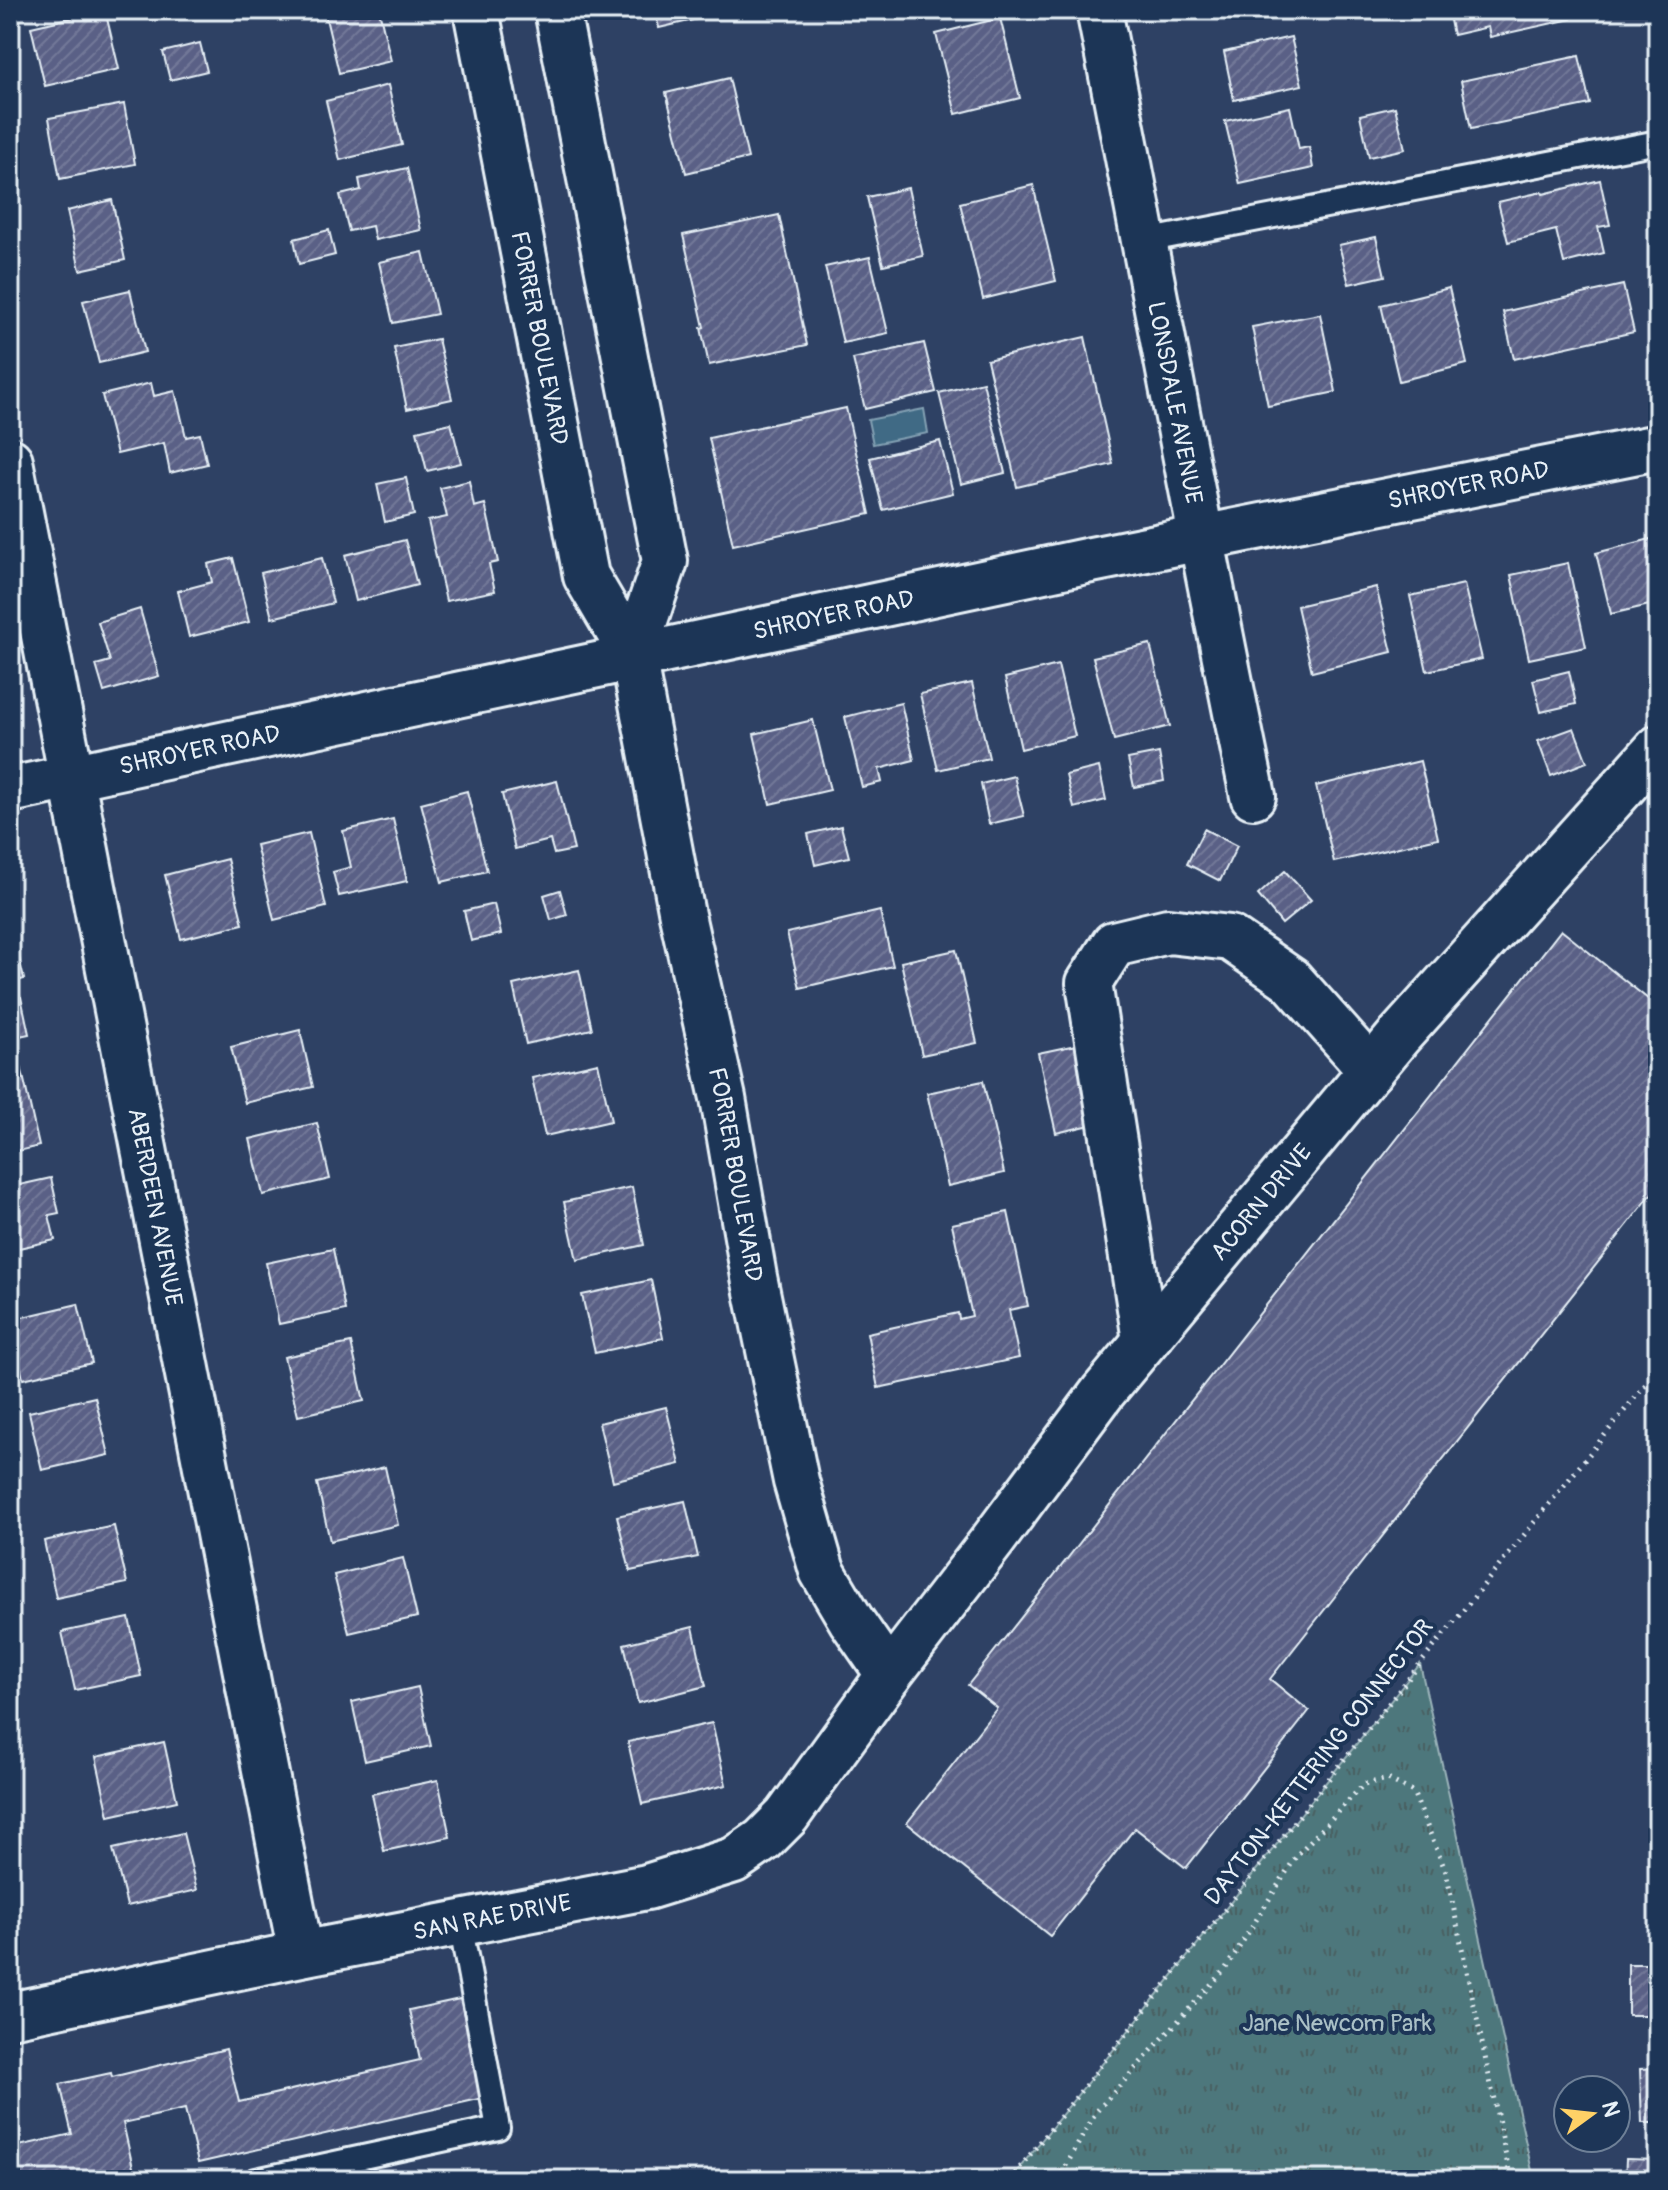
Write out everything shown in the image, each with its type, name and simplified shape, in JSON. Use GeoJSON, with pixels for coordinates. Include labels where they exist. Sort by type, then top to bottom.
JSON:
{"type":"FeatureCollection","features":[{"type":"Feature","properties":{"kind":"street","name":"FORRER BOULEVARD"},"geometry":{"type":"LineString","coordinates":[[476,10],[586,576],[633,656],[682,915],[723,1098],[754,1277],[796,1481],[822,1571],[889,1675]]}},
{"type":"Feature","properties":{"kind":"street","name":"FORRER BOULEVARD"},"geometry":{"type":"LineString","coordinates":[[557,10],[665,561],[633,656]]}},
{"type":"Feature","properties":{"kind":"street","name":"LONSDALE AVENUE"},"geometry":{"type":"LineString","coordinates":[[1099,10],[1200,538],[1253,796]]}},
{"type":"Feature","properties":{"kind":"street","name":"SHROYER ROAD"},"geometry":{"type":"LineString","coordinates":[[10,790],[633,656],[1658,447]]}},
{"type":"Feature","properties":{"kind":"street","name":"ABERDEEN AVENUE"},"geometry":{"type":"LineString","coordinates":[[10,461],[301,1954]]}},
{"type":"Feature","properties":{"kind":"street","name":"ACORN DRIVE"},"geometry":{"type":"LineString","coordinates":[[889,1675],[1145,1340],[1371,1070],[1658,748]]}},
{"type":"Feature","properties":{"kind":"street"},"geometry":{"type":"LineString","coordinates":[[1145,1340],[1089,983],[1114,944],[1168,931],[1230,938],[1291,980],[1371,1070]]}},
{"type":"Feature","properties":{"kind":"street","name":"SAN RAE DRIVE"},"geometry":{"type":"LineString","coordinates":[[10,2015],[301,1954],[647,1887],[734,1860],[763,1840],[787,1816],[889,1675]]}},
{"type":"Feature","properties":{"kind":"lane"},"geometry":{"type":"LineString","coordinates":[[1145,241],[1658,142]]}},
{"type":"Feature","properties":{"kind":"lane"},"geometry":{"type":"LineString","coordinates":[[256,2180],[498,2128],[460,1923]]}},
{"type":"Feature","properties":{"kind":"path","name":"DAYTON-KETTERING CONNECTOR"},"geometry":{"type":"LineString","coordinates":[[1010,2180],[1658,1369]]}},
{"type":"Feature","properties":{"kind":"path"},"geometry":{"type":"LineString","coordinates":[[1058,2180],[1096,2112],[1226,1968],[1297,1855],[1364,1784],[1388,1779],[1413,1792],[1446,1872],[1511,2180]]}},
{"type":"Feature","properties":{"kind":"green space","name":"Jane Newcom Park"},"geometry":{"type":"Polygon","coordinates":[[[1420,1664],[1534,2180],[1010,2180],[1420,1664]]]}},
{"type":"Feature","properties":{"kind":"water"},"geometry":{"type":"Polygon","coordinates":[[[924,409],[928,433],[873,444],[868,420],[924,409]]]}},
{"type":"Feature","properties":{"kind":"building"},"geometry":{"type":"Polygon","coordinates":[[[105,10],[119,69],[45,86],[31,27],[105,10]]]}},
{"type":"Feature","properties":{"kind":"building"},"geometry":{"type":"Polygon","coordinates":[[[343,10],[379,10],[391,61],[339,73],[325,14],[343,10]]]}},
{"type":"Feature","properties":{"kind":"building"},"geometry":{"type":"Polygon","coordinates":[[[655,10],[718,10],[719,14],[659,28],[655,10]]]}},
{"type":"Feature","properties":{"kind":"building"},"geometry":{"type":"Polygon","coordinates":[[[1448,10],[1569,10],[1571,19],[1490,37],[1488,27],[1453,35],[1448,10]]]}},
{"type":"Feature","properties":{"kind":"building"},"geometry":{"type":"Polygon","coordinates":[[[1000,18],[1020,98],[956,114],[936,34],[1000,18]]]}},
{"type":"Feature","properties":{"kind":"building"},"geometry":{"type":"Polygon","coordinates":[[[1291,37],[1302,85],[1234,100],[1224,52],[1291,37]]]}},
{"type":"Feature","properties":{"kind":"building"},"geometry":{"type":"Polygon","coordinates":[[[200,43],[207,71],[170,80],[163,52],[200,43]]]}},
{"type":"Feature","properties":{"kind":"building"},"geometry":{"type":"Polygon","coordinates":[[[1579,56],[1590,104],[1471,129],[1461,81],[1579,56]]]}},
{"type":"Feature","properties":{"kind":"building"},"geometry":{"type":"Polygon","coordinates":[[[729,78],[748,158],[686,173],[666,93],[729,78]]]}},
{"type":"Feature","properties":{"kind":"building"},"geometry":{"type":"Polygon","coordinates":[[[388,85],[402,145],[340,160],[326,101],[388,85]]]}},
{"type":"Feature","properties":{"kind":"building"},"geometry":{"type":"Polygon","coordinates":[[[124,104],[135,164],[60,179],[49,118],[124,104]]]}},
{"type":"Feature","properties":{"kind":"building"},"geometry":{"type":"Polygon","coordinates":[[[1290,107],[1299,149],[1309,147],[1313,168],[1240,184],[1225,121],[1290,107]]]}},
{"type":"Feature","properties":{"kind":"building"},"geometry":{"type":"Polygon","coordinates":[[[1395,107],[1405,149],[1369,157],[1360,115],[1395,107]]]}},
{"type":"Feature","properties":{"kind":"building"},"geometry":{"type":"Polygon","coordinates":[[[407,168],[421,230],[375,240],[372,226],[349,231],[340,195],[361,190],[359,179],[407,168]]]}},
{"type":"Feature","properties":{"kind":"building"},"geometry":{"type":"Polygon","coordinates":[[[1600,180],[1610,225],[1598,227],[1604,253],[1564,263],[1556,230],[1508,242],[1498,202],[1600,180]]]}},
{"type":"Feature","properties":{"kind":"building"},"geometry":{"type":"Polygon","coordinates":[[[1033,185],[1056,281],[983,299],[960,203],[1033,185]]]}},
{"type":"Feature","properties":{"kind":"building"},"geometry":{"type":"Polygon","coordinates":[[[908,188],[923,256],[883,265],[867,197],[908,188]]]}},
{"type":"Feature","properties":{"kind":"building"},"geometry":{"type":"Polygon","coordinates":[[[112,200],[125,260],[80,270],[67,211],[112,200]]]}},
{"type":"Feature","properties":{"kind":"building"},"geometry":{"type":"Polygon","coordinates":[[[779,215],[807,345],[709,365],[701,328],[704,327],[683,235],[779,215]]]}},
{"type":"Feature","properties":{"kind":"building"},"geometry":{"type":"Polygon","coordinates":[[[329,230],[335,255],[299,264],[294,239],[329,230]]]}},
{"type":"Feature","properties":{"kind":"building"},"geometry":{"type":"Polygon","coordinates":[[[1376,237],[1385,276],[1349,284],[1339,245],[1376,237]]]}},
{"type":"Feature","properties":{"kind":"building"},"geometry":{"type":"Polygon","coordinates":[[[423,252],[437,314],[393,323],[379,262],[423,252]]]}},
{"type":"Feature","properties":{"kind":"building"},"geometry":{"type":"Polygon","coordinates":[[[870,257],[888,333],[843,343],[825,267],[870,257]]]}},
{"type":"Feature","properties":{"kind":"building"},"geometry":{"type":"Polygon","coordinates":[[[1623,285],[1634,332],[1514,359],[1503,312],[1623,285]]]}},
{"type":"Feature","properties":{"kind":"building"},"geometry":{"type":"Polygon","coordinates":[[[1449,288],[1467,364],[1399,381],[1381,305],[1449,288]]]}},
{"type":"Feature","properties":{"kind":"building"},"geometry":{"type":"Polygon","coordinates":[[[130,290],[145,352],[99,363],[83,301],[130,290]]]}},
{"type":"Feature","properties":{"kind":"building"},"geometry":{"type":"Polygon","coordinates":[[[1320,314],[1336,392],[1268,406],[1252,327],[1320,314]]]}},
{"type":"Feature","properties":{"kind":"building"},"geometry":{"type":"Polygon","coordinates":[[[1085,337],[1113,464],[1017,487],[987,360],[1085,337]]]}},
{"type":"Feature","properties":{"kind":"building"},"geometry":{"type":"Polygon","coordinates":[[[438,339],[452,399],[407,409],[394,348],[438,339]]]}},
{"type":"Feature","properties":{"kind":"building"},"geometry":{"type":"Polygon","coordinates":[[[924,343],[936,392],[865,409],[853,359],[924,343]]]}},
{"type":"Feature","properties":{"kind":"building"},"geometry":{"type":"Polygon","coordinates":[[[983,382],[1005,473],[961,484],[939,393],[983,382]]]}},
{"type":"Feature","properties":{"kind":"building"},"geometry":{"type":"Polygon","coordinates":[[[151,383],[154,396],[175,391],[186,437],[200,434],[207,464],[170,473],[164,443],[117,454],[102,395],[151,383]]]}},
{"type":"Feature","properties":{"kind":"building"},"geometry":{"type":"Polygon","coordinates":[[[846,408],[870,514],[733,545],[709,438],[846,408]]]}},
{"type":"Feature","properties":{"kind":"building"},"geometry":{"type":"Polygon","coordinates":[[[451,423],[461,463],[427,471],[417,431],[451,423]]]}},
{"type":"Feature","properties":{"kind":"building"},"geometry":{"type":"Polygon","coordinates":[[[940,441],[953,493],[883,510],[870,458],[940,441]]]}},
{"type":"Feature","properties":{"kind":"building"},"geometry":{"type":"Polygon","coordinates":[[[406,478],[414,515],[385,522],[377,484],[406,478]]]}},
{"type":"Feature","properties":{"kind":"building"},"geometry":{"type":"Polygon","coordinates":[[[469,481],[474,507],[485,504],[498,562],[489,564],[495,591],[446,601],[428,521],[447,517],[440,488],[469,481]]]}},
{"type":"Feature","properties":{"kind":"building"},"geometry":{"type":"Polygon","coordinates":[[[1658,537],[1658,603],[1611,614],[1596,553],[1658,537]]]}},
{"type":"Feature","properties":{"kind":"building"},"geometry":{"type":"Polygon","coordinates":[[[405,540],[417,585],[356,601],[345,555],[405,540]]]}},
{"type":"Feature","properties":{"kind":"building"},"geometry":{"type":"Polygon","coordinates":[[[233,558],[249,622],[189,637],[178,591],[212,582],[208,564],[233,558]]]}},
{"type":"Feature","properties":{"kind":"building"},"geometry":{"type":"Polygon","coordinates":[[[322,558],[333,603],[272,618],[261,573],[322,558]]]}},
{"type":"Feature","properties":{"kind":"building"},"geometry":{"type":"Polygon","coordinates":[[[1568,563],[1586,647],[1529,659],[1511,575],[1568,563]]]}},
{"type":"Feature","properties":{"kind":"building"},"geometry":{"type":"Polygon","coordinates":[[[1464,584],[1482,659],[1427,671],[1410,596],[1464,584]]]}},
{"type":"Feature","properties":{"kind":"building"},"geometry":{"type":"Polygon","coordinates":[[[1376,587],[1392,652],[1312,672],[1297,606],[1376,587]]]}},
{"type":"Feature","properties":{"kind":"building"},"geometry":{"type":"Polygon","coordinates":[[[140,609],[159,676],[104,692],[96,665],[110,661],[98,622],[140,609]]]}},
{"type":"Feature","properties":{"kind":"building"},"geometry":{"type":"Polygon","coordinates":[[[1150,644],[1170,726],[1114,740],[1093,657],[1150,644]]]}},
{"type":"Feature","properties":{"kind":"building"},"geometry":{"type":"Polygon","coordinates":[[[1058,665],[1075,736],[1021,749],[1005,678],[1058,665]]]}},
{"type":"Feature","properties":{"kind":"building"},"geometry":{"type":"Polygon","coordinates":[[[1569,671],[1576,704],[1541,712],[1533,680],[1569,671]]]}},
{"type":"Feature","properties":{"kind":"building"},"geometry":{"type":"Polygon","coordinates":[[[972,683],[989,758],[938,770],[920,694],[972,683]]]}},
{"type":"Feature","properties":{"kind":"building"},"geometry":{"type":"Polygon","coordinates":[[[901,703],[914,760],[879,769],[882,782],[862,787],[845,717],[901,703]]]}},
{"type":"Feature","properties":{"kind":"building"},"geometry":{"type":"Polygon","coordinates":[[[813,720],[830,790],[770,804],[754,734],[813,720]]]}},
{"type":"Feature","properties":{"kind":"building"},"geometry":{"type":"Polygon","coordinates":[[[1574,728],[1587,762],[1551,776],[1538,741],[1574,728]]]}},
{"type":"Feature","properties":{"kind":"building"},"geometry":{"type":"Polygon","coordinates":[[[1159,753],[1164,781],[1134,787],[1128,759],[1159,753]]]}},
{"type":"Feature","properties":{"kind":"building"},"geometry":{"type":"Polygon","coordinates":[[[1420,761],[1438,838],[1334,862],[1316,786],[1420,761]]]}},
{"type":"Feature","properties":{"kind":"building"},"geometry":{"type":"Polygon","coordinates":[[[1099,767],[1106,800],[1074,808],[1066,775],[1099,767]]]}},
{"type":"Feature","properties":{"kind":"building"},"geometry":{"type":"Polygon","coordinates":[[[1014,776],[1024,816],[989,824],[981,784],[1014,776]]]}},
{"type":"Feature","properties":{"kind":"building"},"geometry":{"type":"Polygon","coordinates":[[[557,781],[574,850],[554,854],[550,840],[515,849],[502,794],[557,781]]]}},
{"type":"Feature","properties":{"kind":"building"},"geometry":{"type":"Polygon","coordinates":[[[467,791],[487,871],[442,882],[421,803],[467,791]]]}},
{"type":"Feature","properties":{"kind":"building"},"geometry":{"type":"Polygon","coordinates":[[[393,819],[407,881],[339,896],[333,872],[351,867],[343,831],[393,819]]]}},
{"type":"Feature","properties":{"kind":"building"},"geometry":{"type":"Polygon","coordinates":[[[841,826],[849,857],[815,865],[808,834],[841,826]]]}},
{"type":"Feature","properties":{"kind":"building"},"geometry":{"type":"Polygon","coordinates":[[[1204,829],[1237,846],[1220,881],[1187,864],[1204,829]]]}},
{"type":"Feature","properties":{"kind":"building"},"geometry":{"type":"Polygon","coordinates":[[[309,833],[326,907],[274,920],[256,845],[309,833]]]}},
{"type":"Feature","properties":{"kind":"building"},"geometry":{"type":"Polygon","coordinates":[[[227,859],[243,924],[181,939],[165,875],[227,859]]]}},
{"type":"Feature","properties":{"kind":"building"},"geometry":{"type":"Polygon","coordinates":[[[1285,871],[1311,900],[1282,924],[1258,895],[1285,871]]]}},
{"type":"Feature","properties":{"kind":"building"},"geometry":{"type":"Polygon","coordinates":[[[560,890],[567,915],[551,920],[544,895],[560,890]]]}},
{"type":"Feature","properties":{"kind":"building"},"geometry":{"type":"Polygon","coordinates":[[[494,904],[501,934],[471,941],[464,911],[494,904]]]}},
{"type":"Feature","properties":{"kind":"building"},"geometry":{"type":"Polygon","coordinates":[[[880,911],[893,966],[800,988],[787,933],[880,911]]]}},
{"type":"Feature","properties":{"kind":"building"},"geometry":{"type":"Polygon","coordinates":[[[10,920],[24,979],[10,983],[10,920]]]}},
{"type":"Feature","properties":{"kind":"building"},"geometry":{"type":"Polygon","coordinates":[[[1561,930],[1658,1007],[1658,1186],[1270,1679],[1309,1711],[1186,1868],[1135,1828],[1050,1936],[907,1823],[997,1708],[968,1685],[1561,930]]]}},
{"type":"Feature","properties":{"kind":"building"},"geometry":{"type":"Polygon","coordinates":[[[956,950],[977,1043],[922,1055],[901,962],[956,950]]]}},
{"type":"Feature","properties":{"kind":"building"},"geometry":{"type":"Polygon","coordinates":[[[579,970],[592,1029],[526,1044],[513,985],[579,970]]]}},
{"type":"Feature","properties":{"kind":"building"},"geometry":{"type":"Polygon","coordinates":[[[21,997],[29,1034],[10,1038],[10,999],[21,997]]]}},
{"type":"Feature","properties":{"kind":"building"},"geometry":{"type":"Polygon","coordinates":[[[300,1030],[313,1087],[245,1103],[231,1047],[300,1030]]]}},
{"type":"Feature","properties":{"kind":"building"},"geometry":{"type":"Polygon","coordinates":[[[1076,1045],[1095,1124],[1056,1133],[1038,1053],[1076,1045]]]}},
{"type":"Feature","properties":{"kind":"building"},"geometry":{"type":"Polygon","coordinates":[[[17,1049],[39,1146],[10,1153],[10,1051],[17,1049]]]}},
{"type":"Feature","properties":{"kind":"building"},"geometry":{"type":"Polygon","coordinates":[[[598,1063],[611,1121],[545,1136],[532,1078],[598,1063]]]}},
{"type":"Feature","properties":{"kind":"building"},"geometry":{"type":"Polygon","coordinates":[[[983,1081],[1004,1173],[948,1186],[927,1093],[983,1081]]]}},
{"type":"Feature","properties":{"kind":"building"},"geometry":{"type":"Polygon","coordinates":[[[317,1123],[330,1179],[263,1195],[250,1139],[317,1123]]]}},
{"type":"Feature","properties":{"kind":"building"},"geometry":{"type":"Polygon","coordinates":[[[51,1178],[59,1213],[49,1215],[55,1240],[10,1250],[10,1187],[51,1178]]]}},
{"type":"Feature","properties":{"kind":"building"},"geometry":{"type":"Polygon","coordinates":[[[632,1187],[644,1245],[577,1260],[564,1202],[632,1187]]]}},
{"type":"Feature","properties":{"kind":"building"},"geometry":{"type":"Polygon","coordinates":[[[1008,1212],[1028,1306],[1009,1310],[1019,1358],[878,1388],[867,1333],[958,1313],[959,1319],[972,1316],[952,1224],[1008,1212]]]}},
{"type":"Feature","properties":{"kind":"building"},"geometry":{"type":"Polygon","coordinates":[[[333,1249],[345,1310],[279,1324],[266,1263],[333,1249]]]}},
{"type":"Feature","properties":{"kind":"building"},"geometry":{"type":"Polygon","coordinates":[[[651,1280],[663,1338],[595,1353],[582,1295],[651,1280]]]}},
{"type":"Feature","properties":{"kind":"building"},"geometry":{"type":"Polygon","coordinates":[[[78,1304],[92,1363],[23,1379],[10,1320],[78,1304]]]}},
{"type":"Feature","properties":{"kind":"building"},"geometry":{"type":"Polygon","coordinates":[[[351,1343],[364,1401],[298,1416],[284,1357],[351,1343]]]}},
{"type":"Feature","properties":{"kind":"building"},"geometry":{"type":"Polygon","coordinates":[[[95,1397],[109,1455],[42,1470],[29,1412],[95,1397]]]}},
{"type":"Feature","properties":{"kind":"building"},"geometry":{"type":"Polygon","coordinates":[[[666,1407],[680,1464],[613,1481],[599,1423],[666,1407]]]}},
{"type":"Feature","properties":{"kind":"building"},"geometry":{"type":"Polygon","coordinates":[[[385,1467],[398,1525],[330,1541],[317,1483],[385,1467]]]}},
{"type":"Feature","properties":{"kind":"building"},"geometry":{"type":"Polygon","coordinates":[[[685,1501],[698,1557],[630,1571],[617,1516],[685,1501]]]}},
{"type":"Feature","properties":{"kind":"building"},"geometry":{"type":"Polygon","coordinates":[[[114,1526],[127,1583],[56,1598],[44,1541],[114,1526]]]}},
{"type":"Feature","properties":{"kind":"building"},"geometry":{"type":"Polygon","coordinates":[[[403,1558],[417,1617],[349,1633],[334,1575],[403,1558]]]}},
{"type":"Feature","properties":{"kind":"building"},"geometry":{"type":"Polygon","coordinates":[[[129,1618],[141,1676],[75,1690],[62,1632],[129,1618]]]}},
{"type":"Feature","properties":{"kind":"building"},"geometry":{"type":"Polygon","coordinates":[[[693,1627],[706,1686],[638,1703],[624,1644],[693,1627]]]}},
{"type":"Feature","properties":{"kind":"building"},"geometry":{"type":"Polygon","coordinates":[[[418,1687],[431,1746],[365,1761],[352,1702],[418,1687]]]}},
{"type":"Feature","properties":{"kind":"building"},"geometry":{"type":"Polygon","coordinates":[[[712,1723],[726,1785],[642,1804],[628,1742],[712,1723]]]}},
{"type":"Feature","properties":{"kind":"building"},"geometry":{"type":"Polygon","coordinates":[[[164,1742],[177,1801],[109,1816],[96,1757],[164,1742]]]}},
{"type":"Feature","properties":{"kind":"building"},"geometry":{"type":"Polygon","coordinates":[[[438,1780],[450,1837],[384,1851],[372,1794],[438,1780]]]}},
{"type":"Feature","properties":{"kind":"building"},"geometry":{"type":"Polygon","coordinates":[[[183,1833],[197,1890],[127,1906],[113,1849],[183,1833]]]}},
{"type":"Feature","properties":{"kind":"building"},"geometry":{"type":"Polygon","coordinates":[[[1628,1964],[1658,1964],[1658,2015],[1628,2015],[1628,1964]]]}},
{"type":"Feature","properties":{"kind":"building"},"geometry":{"type":"Polygon","coordinates":[[[460,1999],[483,2098],[198,2163],[185,2109],[123,2123],[134,2172],[98,2180],[10,2180],[10,2148],[72,2134],[60,2084],[111,2073],[112,2077],[226,2049],[239,2102],[420,2060],[409,2010],[460,1999]]]}},
{"type":"Feature","properties":{"kind":"building"},"geometry":{"type":"Polygon","coordinates":[[[1658,2068],[1658,2123],[1642,2123],[1640,2069],[1658,2068]]]}},
{"type":"Feature","properties":{"kind":"building"},"geometry":{"type":"Polygon","coordinates":[[[1626,2159],[1658,2160],[1658,2180],[1625,2180],[1626,2159]]]}}]}
